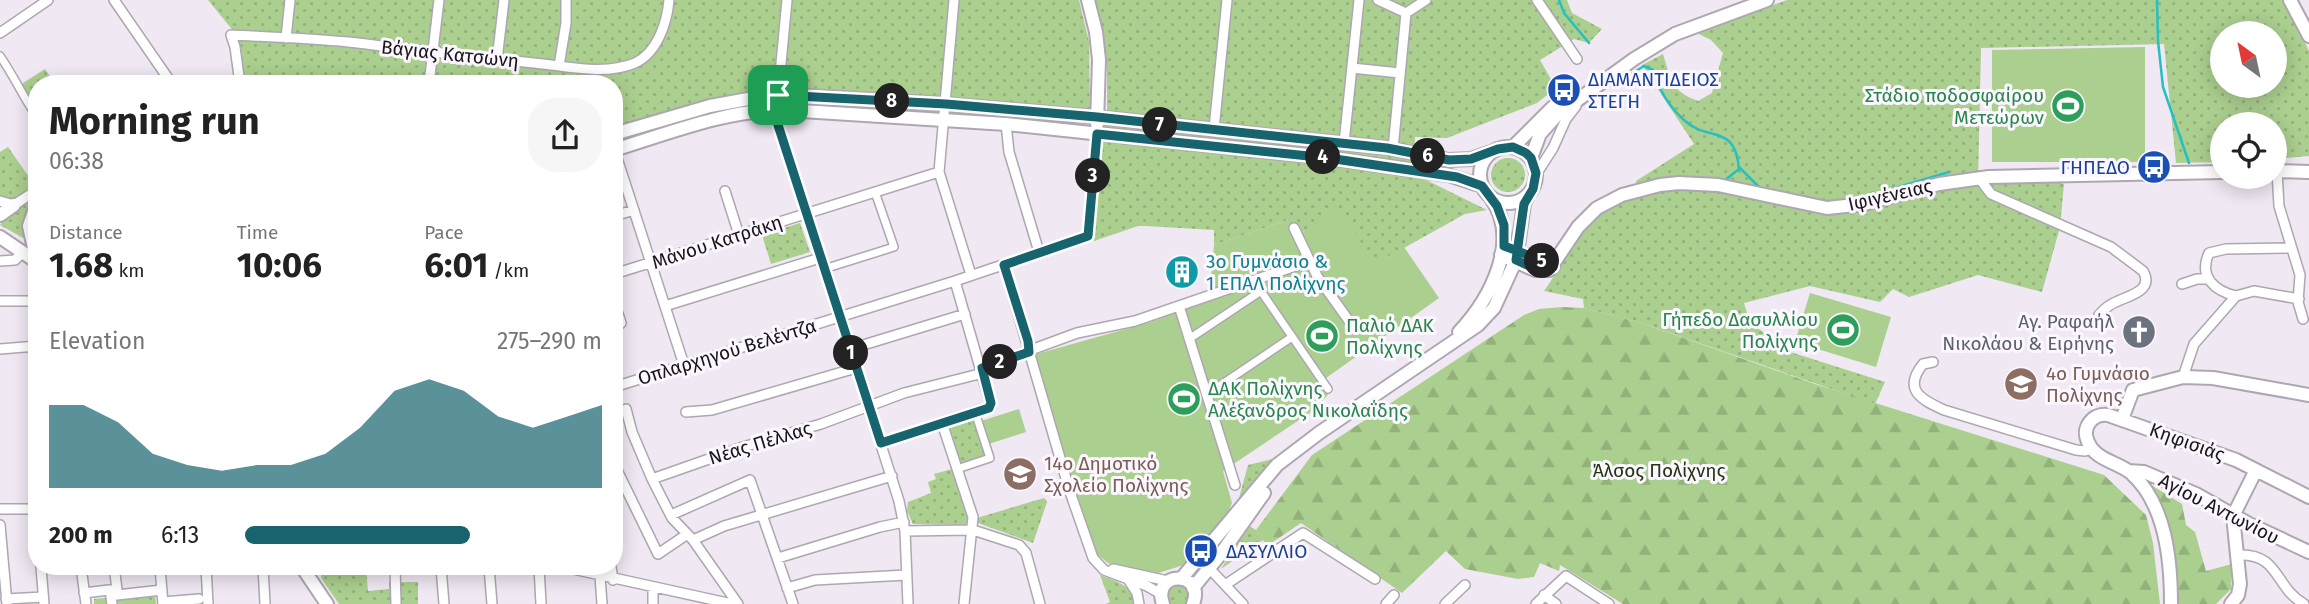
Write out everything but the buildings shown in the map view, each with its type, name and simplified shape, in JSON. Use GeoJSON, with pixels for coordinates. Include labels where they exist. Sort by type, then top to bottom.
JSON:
{"type":"FeatureCollection","features":[{"type":"Feature","properties":{"kind":"street"},"geometry":{"type":"LineString","coordinates":[[0,33],[48,0]]}},
{"type":"Feature","properties":{"kind":"street"},"geometry":{"type":"LineString","coordinates":[[114,0],[166,75]]}},
{"type":"Feature","properties":{"kind":"street"},"geometry":{"type":"LineString","coordinates":[[286,38],[290,0]]}},
{"type":"Feature","properties":{"kind":"street"},"geometry":{"type":"LineString","coordinates":[[430,75],[439,0]]}},
{"type":"Feature","properties":{"kind":"street"},"geometry":{"type":"LineString","coordinates":[[497,60],[504,0]]}},
{"type":"Feature","properties":{"kind":"street"},"geometry":{"type":"LineString","coordinates":[[559,66],[566,23],[566,0]]}},
{"type":"Feature","properties":{"kind":"street","name":"Βάγιας Κατσώνη"},"geometry":{"type":"LineString","coordinates":[[239,75],[231,35],[286,38],[559,66],[616,68],[646,56],[659,38],[669,0]]}},
{"type":"Feature","properties":{"kind":"street"},"geometry":{"type":"LineString","coordinates":[[787,0],[776,110],[778,125],[892,476],[905,527],[908,604]]}},
{"type":"Feature","properties":{"kind":"street"},"geometry":{"type":"LineString","coordinates":[[954,0],[939,172],[971,275]]}},
{"type":"Feature","properties":{"kind":"street"},"geometry":{"type":"LineString","coordinates":[[1088,0],[1099,51],[1100,99],[1097,134]]}},
{"type":"Feature","properties":{"kind":"street"},"geometry":{"type":"LineString","coordinates":[[1214,130],[1227,0]]}},
{"type":"Feature","properties":{"kind":"street"},"geometry":{"type":"LineString","coordinates":[[1344,143],[1359,0]]}},
{"type":"Feature","properties":{"kind":"street"},"geometry":{"type":"LineString","coordinates":[[1378,0],[1406,13]]}},
{"type":"Feature","properties":{"kind":"street"},"geometry":{"type":"LineString","coordinates":[[1406,13],[1426,0]]}},
{"type":"Feature","properties":{"kind":"street"},"geometry":{"type":"LineString","coordinates":[[1537,0],[1577,59]]}},
{"type":"Feature","properties":{"kind":"street"},"geometry":{"type":"LineString","coordinates":[[1513,147],[1560,101],[1644,43],[1678,24],[1744,0]]}},
{"type":"Feature","properties":{"kind":"street"},"geometry":{"type":"LineString","coordinates":[[1531,158],[1536,140],[1546,126],[1595,86],[1675,34],[1767,0]]}},
{"type":"Feature","properties":{"kind":"street"},"geometry":{"type":"LineString","coordinates":[[2290,0],[2309,36]]}},
{"type":"Feature","properties":{"kind":"street"},"geometry":{"type":"LineString","coordinates":[[1393,149],[1406,13]]}},
{"type":"Feature","properties":{"kind":"street"},"geometry":{"type":"LineString","coordinates":[[0,56],[28,104]]}},
{"type":"Feature","properties":{"kind":"street"},"geometry":{"type":"LineString","coordinates":[[1352,68],[1401,73]]}},
{"type":"Feature","properties":{"kind":"street"},"geometry":{"type":"LineString","coordinates":[[1491,198],[1506,203],[1522,200],[1528,195],[1533,189],[1536,173],[1552,149],[1566,119],[1595,86]]}},
{"type":"Feature","properties":{"kind":"street"},"geometry":{"type":"LineString","coordinates":[[623,131],[710,106],[778,95],[946,104],[1097,117],[1344,143],[1460,160],[1513,147],[1531,158],[1536,173]]}},
{"type":"Feature","properties":{"kind":"street"},"geometry":{"type":"LineString","coordinates":[[623,147],[691,126],[776,110],[1006,124],[1328,158],[1448,175],[1482,186]]}},
{"type":"Feature","properties":{"kind":"street"},"geometry":{"type":"LineString","coordinates":[[1006,124],[1009,152],[1039,252]]}},
{"type":"Feature","properties":{"kind":"street","name":"Οπλαρχηγού Βελέντζα"},"geometry":{"type":"LineString","coordinates":[[623,384],[955,281],[1088,236],[1097,134]]}},
{"type":"Feature","properties":{"kind":"street"},"geometry":{"type":"LineString","coordinates":[[1442,350],[1466,325],[1482,301],[1503,251],[1504,225],[1497,206],[1482,186],[1480,168],[1491,152]]}},
{"type":"Feature","properties":{"kind":"street"},"geometry":{"type":"LineString","coordinates":[[2287,171],[2309,172]]}},
{"type":"Feature","properties":{"kind":"street","name":"Μάνου Κατράκη"},"geometry":{"type":"LineString","coordinates":[[623,271],[939,172]]}},
{"type":"Feature","properties":{"kind":"street","name":"Ιφιγένειας"},"geometry":{"type":"LineString","coordinates":[[1503,251],[1553,267],[1574,233],[1593,212],[1622,195],[1679,183],[1718,185],[1827,208],[1864,204],[1939,184],[1979,178],[2210,172]]}},
{"type":"Feature","properties":{"kind":"street"},"geometry":{"type":"LineString","coordinates":[[623,177],[684,365]]}},
{"type":"Feature","properties":{"kind":"street"},"geometry":{"type":"LineString","coordinates":[[1979,178],[1991,194],[2112,247],[2143,271],[2146,276],[2140,292],[2111,304],[2099,315]]}},
{"type":"Feature","properties":{"kind":"street"},"geometry":{"type":"LineString","coordinates":[[2277,189],[2278,206],[2301,280],[2299,299],[2303,319]]}},
{"type":"Feature","properties":{"kind":"street"},"geometry":{"type":"LineString","coordinates":[[725,191],[739,235]]}},
{"type":"Feature","properties":{"kind":"street"},"geometry":{"type":"LineString","coordinates":[[824,269],[894,247],[875,192]]}},
{"type":"Feature","properties":{"kind":"street"},"geometry":{"type":"LineString","coordinates":[[1004,265],[1069,489],[1093,558],[1104,570],[1128,579],[1160,600],[1174,580],[1277,465],[1319,433],[1478,325],[1494,308],[1517,255],[1524,204],[1528,195]]}},
{"type":"Feature","properties":{"kind":"street"},"geometry":{"type":"LineString","coordinates":[[0,215],[28,196]]}},
{"type":"Feature","properties":{"kind":"street"},"geometry":{"type":"LineString","coordinates":[[0,201],[14,205]]}},
{"type":"Feature","properties":{"kind":"street"},"geometry":{"type":"LineString","coordinates":[[623,213],[634,210]]}},
{"type":"Feature","properties":{"kind":"street"},"geometry":{"type":"LineString","coordinates":[[1293,228],[1317,276],[1354,328]]}},
{"type":"Feature","properties":{"kind":"street"},"geometry":{"type":"LineString","coordinates":[[0,237],[28,256]]}},
{"type":"Feature","properties":{"kind":"street"},"geometry":{"type":"LineString","coordinates":[[2236,296],[2218,290],[2209,279],[2207,256],[2215,250],[2291,248]]}},
{"type":"Feature","properties":{"kind":"street"},"geometry":{"type":"LineString","coordinates":[[0,261],[15,260],[23,252]]}},
{"type":"Feature","properties":{"kind":"street"},"geometry":{"type":"LineString","coordinates":[[665,306],[820,258]]}},
{"type":"Feature","properties":{"kind":"street","name":"Νέας Πέλλας"},"geometry":{"type":"LineString","coordinates":[[652,479],[923,387],[982,370],[1083,331],[1135,321],[1310,261]]}},
{"type":"Feature","properties":{"kind":"street"},"geometry":{"type":"LineString","coordinates":[[2182,284],[2197,279],[2209,279]]}},
{"type":"Feature","properties":{"kind":"street"},"geometry":{"type":"LineString","coordinates":[[881,443],[990,407],[991,402],[955,281]]}},
{"type":"Feature","properties":{"kind":"street"},"geometry":{"type":"LineString","coordinates":[[1254,281],[1328,389]]}},
{"type":"Feature","properties":{"kind":"street"},"geometry":{"type":"LineString","coordinates":[[1189,339],[1261,291]]}},
{"type":"Feature","properties":{"kind":"street"},"geometry":{"type":"LineString","coordinates":[[2183,377],[2194,344],[2236,296],[2254,291],[2299,299]]}},
{"type":"Feature","properties":{"kind":"street"},"geometry":{"type":"LineString","coordinates":[[0,301],[28,301]]}},
{"type":"Feature","properties":{"kind":"street"},"geometry":{"type":"LineString","coordinates":[[1179,306],[1235,485]]}},
{"type":"Feature","properties":{"kind":"street"},"geometry":{"type":"LineString","coordinates":[[850,349],[965,314]]}},
{"type":"Feature","properties":{"kind":"street"},"geometry":{"type":"LineString","coordinates":[[1206,395],[1292,337]]}},
{"type":"Feature","properties":{"kind":"street"},"geometry":{"type":"LineString","coordinates":[[0,349],[28,347]]}},
{"type":"Feature","properties":{"kind":"street"},"geometry":{"type":"LineString","coordinates":[[1933,362],[1923,364],[1915,381],[1917,393],[1926,402],[1944,410],[2076,450],[2085,452],[2091,449],[2128,471],[2159,516],[2167,559],[2171,604]]}},
{"type":"Feature","properties":{"kind":"street"},"geometry":{"type":"LineString","coordinates":[[686,412],[712,410],[856,368]]}},
{"type":"Feature","properties":{"kind":"street"},"geometry":{"type":"LineString","coordinates":[[2122,419],[2133,390],[2183,377],[2213,378],[2309,396]]}},
{"type":"Feature","properties":{"kind":"street"},"geometry":{"type":"LineString","coordinates":[[626,409],[632,432],[671,515],[738,604]]}},
{"type":"Feature","properties":{"kind":"street"},"geometry":{"type":"LineString","coordinates":[[957,470],[990,458],[975,412]]}},
{"type":"Feature","properties":{"kind":"street","name":"Κηφισιάς"},"geometry":{"type":"LineString","coordinates":[[2091,449],[2085,434],[2092,419],[2101,414],[2212,450],[2309,497]]}},
{"type":"Feature","properties":{"kind":"street"},"geometry":{"type":"LineString","coordinates":[[942,423],[973,517],[964,604]]}},
{"type":"Feature","properties":{"kind":"street"},"geometry":{"type":"LineString","coordinates":[[1193,588],[1293,454]]}},
{"type":"Feature","properties":{"kind":"street"},"geometry":{"type":"LineString","coordinates":[[2231,604],[2240,589],[2234,516],[2256,470]]}},
{"type":"Feature","properties":{"kind":"street","name":"Αγίου Αντωνίου"},"geometry":{"type":"LineString","coordinates":[[2128,471],[2144,472],[2203,498],[2309,552]]}},
{"type":"Feature","properties":{"kind":"street"},"geometry":{"type":"LineString","coordinates":[[623,485],[658,554],[689,538],[724,526],[892,476]]}},
{"type":"Feature","properties":{"kind":"street"},"geometry":{"type":"LineString","coordinates":[[671,515],[750,480],[793,604]]}},
{"type":"Feature","properties":{"kind":"street"},"geometry":{"type":"LineString","coordinates":[[0,509],[28,509]]}},
{"type":"Feature","properties":{"kind":"street"},"geometry":{"type":"LineString","coordinates":[[0,524],[6,602],[43,600],[41,575]]}},
{"type":"Feature","properties":{"kind":"street"},"geometry":{"type":"LineString","coordinates":[[778,558],[880,527],[973,530],[1023,548],[1040,604]]}},
{"type":"Feature","properties":{"kind":"street"},"geometry":{"type":"LineString","coordinates":[[1225,585],[1303,533],[1376,579]]}},
{"type":"Feature","properties":{"kind":"street"},"geometry":{"type":"LineString","coordinates":[[2238,555],[2265,559],[2288,592],[2304,604]]}},
{"type":"Feature","properties":{"kind":"street"},"geometry":{"type":"LineString","coordinates":[[1093,558],[1109,568],[1160,581],[1189,582],[1195,595],[1192,604]]}},
{"type":"Feature","properties":{"kind":"street"},"geometry":{"type":"LineString","coordinates":[[1209,568],[1243,604]]}},
{"type":"Feature","properties":{"kind":"street"},"geometry":{"type":"LineString","coordinates":[[82,575],[86,604]]}},
{"type":"Feature","properties":{"kind":"street"},"geometry":{"type":"LineString","coordinates":[[112,604],[114,575]]}},
{"type":"Feature","properties":{"kind":"street"},"geometry":{"type":"LineString","coordinates":[[161,575],[163,603],[199,599]]}},
{"type":"Feature","properties":{"kind":"street"},"geometry":{"type":"LineString","coordinates":[[206,575],[208,604]]}},
{"type":"Feature","properties":{"kind":"street"},"geometry":{"type":"LineString","coordinates":[[263,575],[265,604]]}},
{"type":"Feature","properties":{"kind":"street"},"geometry":{"type":"LineString","coordinates":[[309,575],[327,604]]}},
{"type":"Feature","properties":{"kind":"street"},"geometry":{"type":"LineString","coordinates":[[394,575],[396,604]]}},
{"type":"Feature","properties":{"kind":"street"},"geometry":{"type":"LineString","coordinates":[[441,575],[444,604]]}},
{"type":"Feature","properties":{"kind":"street"},"geometry":{"type":"LineString","coordinates":[[490,575],[492,604]]}},
{"type":"Feature","properties":{"kind":"street"},"geometry":{"type":"LineString","coordinates":[[539,575],[541,604]]}},
{"type":"Feature","properties":{"kind":"street"},"geometry":{"type":"LineString","coordinates":[[612,575],[613,579]]}},
{"type":"Feature","properties":{"kind":"street"},"geometry":{"type":"LineString","coordinates":[[788,588],[816,580],[906,575]]}},
{"type":"Feature","properties":{"kind":"street"},"geometry":{"type":"LineString","coordinates":[[602,604],[600,576],[732,604]]}},
{"type":"Feature","properties":{"kind":"street"},"geometry":{"type":"LineString","coordinates":[[1536,604],[1566,576],[1609,604]]}},
{"type":"Feature","properties":{"kind":"street"},"geometry":{"type":"LineString","coordinates":[[1128,579],[1137,593],[1139,604]]}},
{"type":"Feature","properties":{"kind":"street"},"geometry":{"type":"LineString","coordinates":[[1445,604],[1465,585]]}},
{"type":"Feature","properties":{"kind":"street"},"geometry":{"type":"LineString","coordinates":[[653,588],[653,604]]}},
{"type":"Feature","properties":{"kind":"street"},"geometry":{"type":"LineString","coordinates":[[84,593],[113,590],[117,594],[162,590]]}},
{"type":"Feature","properties":{"kind":"street"},"geometry":{"type":"LineString","coordinates":[[1385,604],[1394,595]]}},
{"type":"Feature","properties":{"kind":"street"},"geometry":{"type":"LineString","coordinates":[[1545,595],[1556,604]]}},
{"type":"Feature","properties":{"kind":"green space"},"geometry":{"type":"Polygon","coordinates":[[[208,0],[1079,0],[1089,42],[1090,112],[953,98],[783,89],[719,98],[623,125],[623,75],[242,75],[235,33],[208,0]]]}},
{"type":"Feature","properties":{"kind":"green space"},"geometry":{"type":"Polygon","coordinates":[[[1095,0],[1567,0],[1572,13],[1602,29],[1589,43],[1574,39],[1540,60],[1556,88],[1537,103],[1447,138],[1415,137],[1414,174],[1487,210],[1465,214],[1384,259],[1373,259],[1304,231],[1298,232],[1288,220],[1214,245],[1214,230],[1146,226],[1138,226],[1094,241],[1101,138],[1107,114],[1106,54],[1095,0]]]}},
{"type":"Feature","properties":{"kind":"green space"},"geometry":{"type":"Polygon","coordinates":[[[1787,0],[2284,0],[2309,51],[2309,156],[2287,158],[2287,112],[2210,112],[2210,162],[2176,163],[2164,44],[1981,48],[1978,185],[2049,180],[2064,184],[2060,227],[2042,292],[1978,275],[1909,297],[1893,289],[1880,302],[1810,286],[1744,303],[1750,322],[1787,351],[1885,382],[1875,404],[1641,323],[1584,308],[1583,299],[1544,291],[1572,246],[1591,222],[1618,203],[1637,196],[1636,181],[1694,144],[1642,65],[1663,54],[1673,84],[1682,93],[1698,101],[1712,93],[1723,53],[1711,40],[1697,33],[1787,0]]]}},
{"type":"Feature","properties":{"kind":"green space","name":"Στάδιο ποδοσφαίρου Μετεώρων"},"geometry":{"type":"Polygon","coordinates":[[[2145,47],[2145,162],[1992,162],[1992,50],[2145,47]]]}},
{"type":"Feature","properties":{"kind":"green space"},"geometry":{"type":"Polygon","coordinates":[[[45,69],[49,75],[36,75],[45,69]]]}},
{"type":"Feature","properties":{"kind":"green space"},"geometry":{"type":"Polygon","coordinates":[[[28,80],[28,98],[20,85],[28,80]]]}},
{"type":"Feature","properties":{"kind":"green space"},"geometry":{"type":"Polygon","coordinates":[[[8,147],[28,176],[28,191],[11,201],[0,195],[0,152],[8,147]]]}},
{"type":"Feature","properties":{"kind":"green space"},"geometry":{"type":"Polygon","coordinates":[[[1508,158],[1520,163],[1525,175],[1520,187],[1508,192],[1496,187],[1491,175],[1496,163],[1508,158]]]}},
{"type":"Feature","properties":{"kind":"green space"},"geometry":{"type":"Polygon","coordinates":[[[28,202],[25,239],[0,225],[9,214],[28,202]]]}},
{"type":"Feature","properties":{"kind":"green space","name":"ΔΑΚ Πολίχνης Αλέξανδρος Νικολαΐδης"},"geometry":{"type":"Polygon","coordinates":[[[1337,208],[1373,259],[1384,259],[1404,247],[1439,298],[1326,378],[1333,389],[1314,410],[1223,471],[1232,503],[1225,519],[1187,564],[1155,574],[1108,563],[1097,554],[1087,533],[1033,355],[1151,322],[1209,301],[1214,245],[1288,220],[1295,221],[1298,232],[1304,231],[1337,208]]]}},
{"type":"Feature","properties":{"kind":"green space"},"geometry":{"type":"Polygon","coordinates":[[[800,223],[810,252],[771,264],[762,235],[800,223]]]}},
{"type":"Feature","properties":{"kind":"green space","name":"Γήπεδο Δασυλλίου Πολίχνης"},"geometry":{"type":"Polygon","coordinates":[[[1810,293],[1891,317],[1876,367],[1795,342],[1810,293]]]}},
{"type":"Feature","properties":{"kind":"green space","name":"Άλσος Πολίχνης"},"geometry":{"type":"Polygon","coordinates":[[[1584,308],[1641,323],[1815,384],[2104,475],[2146,515],[2153,543],[2160,604],[1623,604],[1560,565],[1559,571],[1540,563],[1534,577],[1518,579],[1465,569],[1446,551],[1402,593],[1301,523],[1267,546],[1256,530],[1312,455],[1524,315],[1539,309],[1584,308]]]}},
{"type":"Feature","properties":{"kind":"green space"},"geometry":{"type":"Polygon","coordinates":[[[1019,409],[1026,432],[989,444],[981,421],[1019,409]]]}},
{"type":"Feature","properties":{"kind":"green space"},"geometry":{"type":"Polygon","coordinates":[[[974,419],[987,457],[964,465],[960,462],[948,428],[974,419]]]}},
{"type":"Feature","properties":{"kind":"green space"},"geometry":{"type":"Polygon","coordinates":[[[1277,458],[1239,501],[1238,502],[1248,465],[1277,458]]]}},
{"type":"Feature","properties":{"kind":"green space"},"geometry":{"type":"Polygon","coordinates":[[[952,469],[970,522],[966,525],[913,524],[907,511],[908,502],[931,493],[928,482],[936,479],[934,474],[952,469]]]}},
{"type":"Feature","properties":{"kind":"green space"},"geometry":{"type":"Polygon","coordinates":[[[2140,478],[2182,504],[2186,525],[2195,532],[2206,571],[2232,564],[2231,589],[2216,604],[2177,604],[2176,571],[2168,539],[2140,478]]]}},
{"type":"Feature","properties":{"kind":"green space"},"geometry":{"type":"Polygon","coordinates":[[[1044,498],[1047,502],[1033,543],[978,523],[977,518],[1044,498]]]}},
{"type":"Feature","properties":{"kind":"green space"},"geometry":{"type":"Polygon","coordinates":[[[1248,525],[1256,530],[1263,540],[1221,569],[1248,525]]]}},
{"type":"Feature","properties":{"kind":"green space"},"geometry":{"type":"Polygon","coordinates":[[[321,575],[367,575],[368,591],[389,589],[389,582],[418,582],[418,604],[339,604],[321,575]]]}},
{"type":"Feature","properties":{"kind":"green space"},"geometry":{"type":"Polygon","coordinates":[[[1100,575],[1127,588],[1134,604],[1106,604],[1110,602],[1100,575]]]}},
{"type":"Feature","properties":{"kind":"green space"},"geometry":{"type":"Polygon","coordinates":[[[1179,582],[1191,591],[1188,604],[1168,604],[1166,590],[1179,582]]]}},
{"type":"Feature","properties":{"kind":"green space"},"geometry":{"type":"Polygon","coordinates":[[[155,593],[156,604],[94,604],[94,599],[155,593]]]}},
{"type":"Feature","properties":{"kind":"waterway"},"geometry":{"type":"LineString","coordinates":[[1559,0],[1564,13],[1589,43]]}},
{"type":"Feature","properties":{"kind":"waterway"},"geometry":{"type":"LineString","coordinates":[[2157,0],[2163,87],[2189,163]]}},
{"type":"Feature","properties":{"kind":"waterway"},"geometry":{"type":"LineString","coordinates":[[1623,79],[1644,66],[1653,70],[1663,94],[1681,117],[1693,127],[1719,135],[1732,145],[1739,169],[1724,181]]}},
{"type":"Feature","properties":{"kind":"waterway"},"geometry":{"type":"LineString","coordinates":[[1739,167],[1762,190]]}},
{"type":"Feature","properties":{"kind":"waterway"},"geometry":{"type":"LineString","coordinates":[[1858,199],[1949,172]]}},
{"type":"Feature","properties":{"kind":"waterway"},"geometry":{"type":"LineString","coordinates":[[1813,199],[1831,202]]}},
{"type":"Feature","properties":{"kind":"place","name":"ΔΙΑΜΑΝΤΙΔΕΙΟΣ ΣΤΕΓΗ"},"geometry":{"type":"Point","coordinates":[1564,90]}},
{"type":"Feature","properties":{"kind":"place","name":"Στάδιο ποδοσφαίρου Μετεώρων"},"geometry":{"type":"Point","coordinates":[2068,106]}},
{"type":"Feature","properties":{"kind":"place","name":"ΓΗΠΕΔΟ"},"geometry":{"type":"Point","coordinates":[2154,167]}},
{"type":"Feature","properties":{"kind":"place","name":"3ο Γυμνάσιο & 1 ΕΠΑΛ Πολίχνης"},"geometry":{"type":"Point","coordinates":[1182,272]}},
{"type":"Feature","properties":{"kind":"place","name":"Γήπεδο Δασυλλίου Πολίχνης"},"geometry":{"type":"Point","coordinates":[1843,330]}},
{"type":"Feature","properties":{"kind":"place","name":"Αγ. Ραφαήλ Νικολάου & Ειρήνης"},"geometry":{"type":"Point","coordinates":[2139,332]}},
{"type":"Feature","properties":{"kind":"place","name":"Παλιό ΔΑΚ Πολίχνης"},"geometry":{"type":"Point","coordinates":[1322,336]}},
{"type":"Feature","properties":{"kind":"place","name":"4ο Γυμνάσιο Πολίχνης"},"geometry":{"type":"Point","coordinates":[2021,384]}},
{"type":"Feature","properties":{"kind":"place","name":"ΔΑΚ Πολίχνης Αλέξανδρος Νικολαΐδης"},"geometry":{"type":"Point","coordinates":[1184,399]}},
{"type":"Feature","properties":{"kind":"place","name":"14ο Δημοτικό Σχολείο Πολίχνης"},"geometry":{"type":"Point","coordinates":[1020,474]}},
{"type":"Feature","properties":{"kind":"place","name":"ΔΑΣΥΛΛΙΟ"},"geometry":{"type":"Point","coordinates":[1201,551]}},
{"type":"Feature","properties":{"kind":"route"},"geometry":{"type":"LineString","coordinates":[[778,95],[778,125],[881,443],[989,408],[991,403],[982,368],[1029,352],[1004,265],[1088,236],[1097,134],[1328,158],[1457,177],[1482,186],[1497,206],[1504,225],[1504,246],[1518,251],[1528,254],[1553,267],[1544,272],[1516,260],[1518,251],[1524,204],[1533,189],[1536,173],[1531,158],[1513,147],[1505,147],[1471,159],[1449,160],[1387,148],[1097,117],[946,104],[778,95]]}}]}
